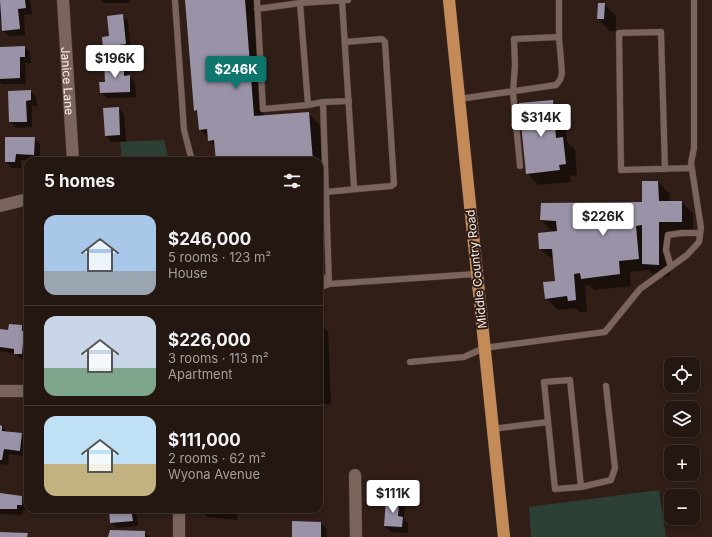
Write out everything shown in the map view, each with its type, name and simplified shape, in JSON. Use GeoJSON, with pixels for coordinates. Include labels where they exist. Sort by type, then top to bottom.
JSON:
{"type":"FeatureCollection","features":[{"type":"Feature","properties":{"kind":"main road","name":"Middle Country Road"},"geometry":{"type":"LineString","coordinates":[[448,0],[504,537]]}},
{"type":"Feature","properties":{"kind":"street","name":"Janice Lane"},"geometry":{"type":"LineString","coordinates":[[62,0],[73,157]]}},
{"type":"Feature","properties":{"kind":"street"},"geometry":{"type":"LineString","coordinates":[[0,206],[24,200]]}},
{"type":"Feature","properties":{"kind":"street"},"geometry":{"type":"LineString","coordinates":[[0,391],[24,391]]}},
{"type":"Feature","properties":{"kind":"street"},"geometry":{"type":"LineString","coordinates":[[355,475],[356,537]]}},
{"type":"Feature","properties":{"kind":"street"},"geometry":{"type":"LineString","coordinates":[[179,513],[179,537]]}},
{"type":"Feature","properties":{"kind":"lane"},"geometry":{"type":"LineString","coordinates":[[175,0],[184,130],[191,157]]}},
{"type":"Feature","properties":{"kind":"lane"},"geometry":{"type":"LineString","coordinates":[[257,0],[263,109],[308,105],[323,102],[349,101]]}},
{"type":"Feature","properties":{"kind":"lane"},"geometry":{"type":"LineString","coordinates":[[342,0],[354,187],[357,189]]}},
{"type":"Feature","properties":{"kind":"lane"},"geometry":{"type":"LineString","coordinates":[[257,9],[300,3],[348,0]]}},
{"type":"Feature","properties":{"kind":"lane"},"geometry":{"type":"LineString","coordinates":[[459,99],[556,85],[560,80],[562,73],[559,37],[559,0]]}},
{"type":"Feature","properties":{"kind":"lane"},"geometry":{"type":"LineString","coordinates":[[410,362],[464,357],[484,348],[605,332],[640,289],[687,255],[700,242],[692,168],[694,148],[694,0]]}},
{"type":"Feature","properties":{"kind":"lane"},"geometry":{"type":"LineString","coordinates":[[300,3],[308,105]]}},
{"type":"Feature","properties":{"kind":"lane"},"geometry":{"type":"LineString","coordinates":[[666,169],[661,32],[619,33],[621,170],[666,169],[692,168]]}},
{"type":"Feature","properties":{"kind":"lane"},"geometry":{"type":"LineString","coordinates":[[520,166],[513,92],[515,65],[514,39],[559,37]]}},
{"type":"Feature","properties":{"kind":"lane"},"geometry":{"type":"LineString","coordinates":[[326,192],[391,186],[394,184],[385,42],[382,39],[345,42]]}},
{"type":"Feature","properties":{"kind":"lane"},"geometry":{"type":"LineString","coordinates":[[323,102],[329,284]]}},
{"type":"Feature","properties":{"kind":"lane"},"geometry":{"type":"LineString","coordinates":[[671,267],[666,250],[668,235],[700,233]]}},
{"type":"Feature","properties":{"kind":"lane"},"geometry":{"type":"LineString","coordinates":[[323,286],[329,284],[476,274]]}},
{"type":"Feature","properties":{"kind":"lane"},"geometry":{"type":"LineString","coordinates":[[323,278],[329,284]]}},
{"type":"Feature","properties":{"kind":"lane"},"geometry":{"type":"LineString","coordinates":[[581,487],[570,380],[544,382],[555,490],[581,487],[611,480],[615,468],[606,386]]}},
{"type":"Feature","properties":{"kind":"lane"},"geometry":{"type":"LineString","coordinates":[[492,428],[548,422]]}},
{"type":"Feature","properties":{"kind":"green space"},"geometry":{"type":"Polygon","coordinates":[[[164,140],[168,157],[122,157],[120,142],[164,140]]]}},
{"type":"Feature","properties":{"kind":"green space"},"geometry":{"type":"Polygon","coordinates":[[[659,490],[666,537],[531,537],[529,507],[659,490]]]}},
{"type":"Feature","properties":{"kind":"building"},"geometry":{"type":"Polygon","coordinates":[[[0,0],[25,0],[26,8],[18,9],[20,29],[2,31],[0,0]]]}},
{"type":"Feature","properties":{"kind":"building"},"geometry":{"type":"Polygon","coordinates":[[[185,0],[245,0],[254,116],[309,112],[313,157],[216,157],[214,140],[208,141],[207,129],[199,130],[197,110],[194,111],[185,0]]]}},
{"type":"Feature","properties":{"kind":"building"},"geometry":{"type":"Polygon","coordinates":[[[598,3],[605,3],[604,19],[597,19],[598,3]]]}},
{"type":"Feature","properties":{"kind":"building"},"geometry":{"type":"Polygon","coordinates":[[[123,14],[126,44],[103,47],[102,37],[109,36],[107,16],[123,14]]]}},
{"type":"Feature","properties":{"kind":"building"},"geometry":{"type":"Polygon","coordinates":[[[25,46],[25,57],[20,57],[20,78],[0,79],[0,47],[25,46]]]}},
{"type":"Feature","properties":{"kind":"building"},"geometry":{"type":"Polygon","coordinates":[[[124,61],[124,76],[130,75],[130,92],[100,93],[99,82],[105,82],[104,62],[124,61]]]}},
{"type":"Feature","properties":{"kind":"building"},"geometry":{"type":"Polygon","coordinates":[[[31,90],[31,100],[26,101],[27,122],[9,122],[8,91],[31,90]]]}},
{"type":"Feature","properties":{"kind":"building"},"geometry":{"type":"Polygon","coordinates":[[[553,100],[556,138],[563,137],[566,164],[559,165],[560,170],[526,174],[519,103],[553,100]]]}},
{"type":"Feature","properties":{"kind":"building"},"geometry":{"type":"Polygon","coordinates":[[[119,107],[120,135],[105,136],[103,108],[119,107]]]}},
{"type":"Feature","properties":{"kind":"building"},"geometry":{"type":"Polygon","coordinates":[[[5,137],[35,137],[34,155],[16,154],[15,162],[5,162],[5,137]]]}},
{"type":"Feature","properties":{"kind":"building"},"geometry":{"type":"Polygon","coordinates":[[[642,181],[658,181],[659,201],[682,201],[682,222],[659,222],[659,265],[642,264],[642,225],[636,226],[639,259],[619,261],[620,274],[581,279],[580,273],[574,274],[576,300],[568,301],[567,296],[545,299],[543,282],[555,281],[552,249],[539,249],[538,233],[557,231],[556,221],[540,220],[541,203],[642,202],[642,181]]]}},
{"type":"Feature","properties":{"kind":"building"},"geometry":{"type":"Polygon","coordinates":[[[9,324],[22,325],[22,331],[24,331],[22,354],[14,354],[14,349],[0,347],[0,329],[8,330],[9,324]]]}},
{"type":"Feature","properties":{"kind":"building"},"geometry":{"type":"Polygon","coordinates":[[[0,425],[2,426],[2,431],[22,433],[20,451],[4,449],[2,460],[0,460],[0,425]]]}},
{"type":"Feature","properties":{"kind":"building"},"geometry":{"type":"Polygon","coordinates":[[[0,493],[22,496],[22,505],[17,505],[17,509],[0,509],[0,493]]]}},
{"type":"Feature","properties":{"kind":"building"},"geometry":{"type":"Polygon","coordinates":[[[386,499],[399,500],[398,516],[403,517],[402,527],[384,526],[386,499]]]}},
{"type":"Feature","properties":{"kind":"building"},"geometry":{"type":"Polygon","coordinates":[[[109,513],[132,513],[133,521],[110,523],[109,513]]]}},
{"type":"Feature","properties":{"kind":"building"},"geometry":{"type":"Polygon","coordinates":[[[204,513],[232,513],[232,514],[204,513]]]}},
{"type":"Feature","properties":{"kind":"building"},"geometry":{"type":"Polygon","coordinates":[[[292,521],[321,522],[321,537],[292,537],[292,521]]]}},
{"type":"Feature","properties":{"kind":"building"},"geometry":{"type":"Polygon","coordinates":[[[110,530],[145,531],[145,537],[108,537],[110,530]]]}},
{"type":"Feature","properties":{"kind":"building"},"geometry":{"type":"Polygon","coordinates":[[[0,532],[28,533],[27,537],[0,537],[0,532]]]}}]}
